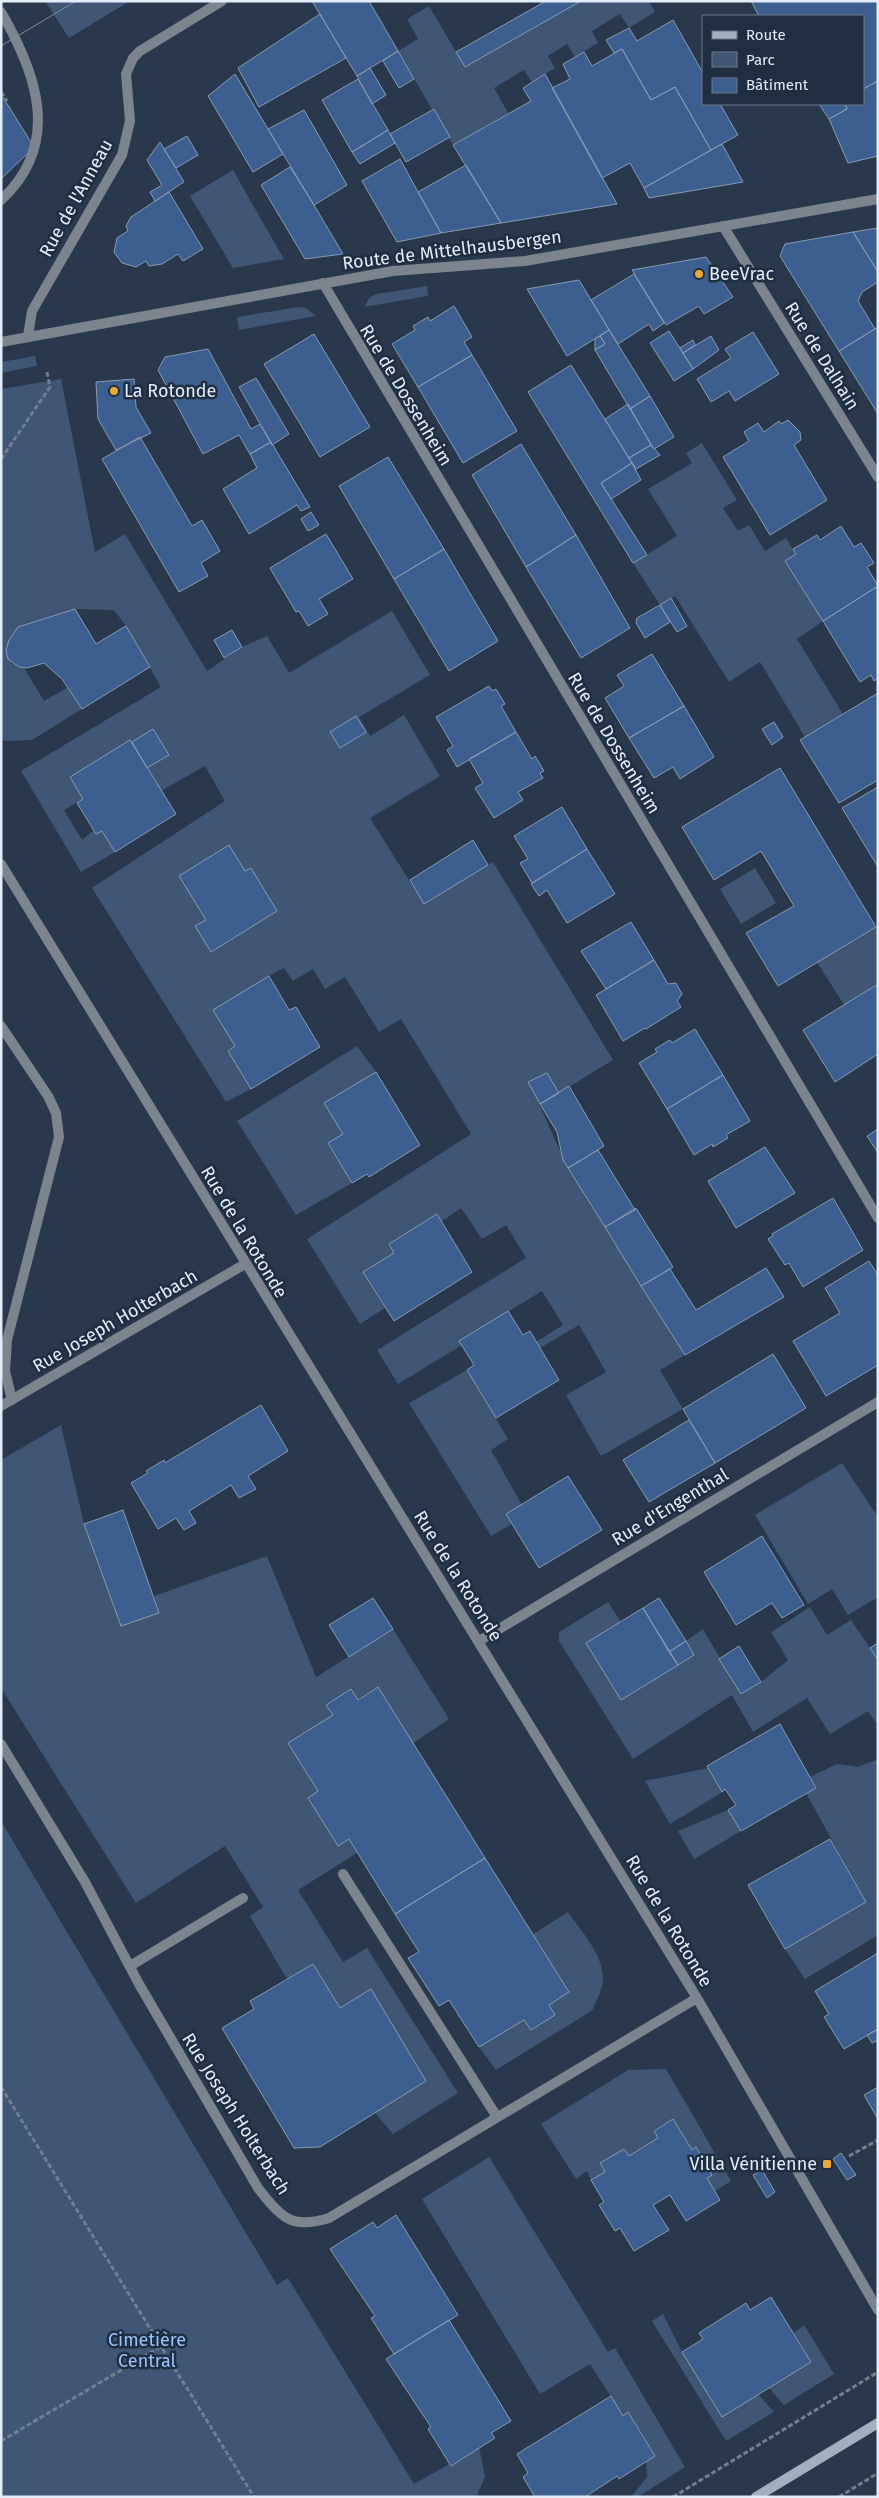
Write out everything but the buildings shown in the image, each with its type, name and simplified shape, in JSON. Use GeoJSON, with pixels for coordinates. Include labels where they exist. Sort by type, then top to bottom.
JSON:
{"type":"FeatureCollection","features":[{"type":"Feature","properties":{"kind":"main road"},"geometry":{"type":"LineString","coordinates":[[756,2497],[878,2423]]}},
{"type":"Feature","properties":{"kind":"street","name":"Rue de l'Anneau"},"geometry":{"type":"LineString","coordinates":[[28,336],[32,311],[122,156],[130,121],[126,74],[132,58],[140,51],[222,1]]}},
{"type":"Feature","properties":{"kind":"street"},"geometry":{"type":"LineString","coordinates":[[1,12],[16,37],[27,64],[36,99],[38,142],[25,172],[1,200]]}},
{"type":"Feature","properties":{"kind":"street","name":"Route de Mittelhausbergen"},"geometry":{"type":"LineString","coordinates":[[1,342],[393,270],[525,260],[878,199]]}},
{"type":"Feature","properties":{"kind":"street","name":"Rue de Dalhain"},"geometry":{"type":"LineString","coordinates":[[723,226],[878,477]]}},
{"type":"Feature","properties":{"kind":"street","name":"Rue de Dossenheim"},"geometry":{"type":"LineString","coordinates":[[323,283],[878,1218]]}},
{"type":"Feature","properties":{"kind":"street","name":"Rue de la Rotonde"},"geometry":{"type":"LineString","coordinates":[[1,864],[697,1998],[878,2310]]}},
{"type":"Feature","properties":{"kind":"street"},"geometry":{"type":"LineString","coordinates":[[1,1026],[48,1096],[56,1113],[59,1136],[7,1340],[5,1371],[12,1400]]}},
{"type":"Feature","properties":{"kind":"street","name":"Rue Joseph Holterbach"},"geometry":{"type":"LineString","coordinates":[[1,1406],[245,1264]]}},
{"type":"Feature","properties":{"kind":"street","name":"Rue d'Engenthal"},"geometry":{"type":"LineString","coordinates":[[479,1642],[878,1402]]}},
{"type":"Feature","properties":{"kind":"street","name":"Rue Joseph Holterbach"},"geometry":{"type":"LineString","coordinates":[[1,1744],[85,1882],[130,1966],[258,2188],[274,2208],[291,2221],[309,2224],[329,2218],[697,1998]]}},
{"type":"Feature","properties":{"kind":"street"},"geometry":{"type":"LineString","coordinates":[[343,1874],[497,2117]]}},
{"type":"Feature","properties":{"kind":"street"},"geometry":{"type":"LineString","coordinates":[[130,1966],[243,1898]]}},
{"type":"Feature","properties":{"kind":"path"},"geometry":{"type":"LineString","coordinates":[[1,459],[50,387],[47,372]]}},
{"type":"Feature","properties":{"kind":"path"},"geometry":{"type":"LineString","coordinates":[[1,2087],[254,2497]]}},
{"type":"Feature","properties":{"kind":"path"},"geometry":{"type":"LineString","coordinates":[[849,2156],[878,2140]]}},
{"type":"Feature","properties":{"kind":"path"},"geometry":{"type":"LineString","coordinates":[[1,2441],[162,2346]]}},
{"type":"Feature","properties":{"kind":"path"},"geometry":{"type":"LineString","coordinates":[[673,2497],[878,2372]]}},
{"type":"Feature","properties":{"kind":"path"},"geometry":{"type":"LineString","coordinates":[[839,2497],[878,2473]]}},
{"type":"Feature","properties":{"kind":"green space"},"geometry":{"type":"Polygon","coordinates":[[[45,1],[130,1],[69,38],[45,1]]]}},
{"type":"Feature","properties":{"kind":"green space"},"geometry":{"type":"Polygon","coordinates":[[[581,1],[649,1],[655,12],[629,28],[620,14],[592,31],[598,43],[575,57],[567,44],[548,56],[555,68],[532,82],[524,70],[494,88],[508,113],[453,145],[398,51],[418,39],[407,19],[429,6],[465,67],[581,1]]]}},
{"type":"Feature","properties":{"kind":"green space"},"geometry":{"type":"Polygon","coordinates":[[[233,170],[284,259],[233,268],[190,196],[233,170]]]}},
{"type":"Feature","properties":{"kind":"green space"},"geometry":{"type":"Polygon","coordinates":[[[427,286],[428,296],[364,307],[370,297],[377,294],[427,286]]]}},
{"type":"Feature","properties":{"kind":"green space"},"geometry":{"type":"Polygon","coordinates":[[[299,307],[306,308],[316,316],[239,330],[237,317],[299,307]]]}},
{"type":"Feature","properties":{"kind":"green space"},"geometry":{"type":"Polygon","coordinates":[[[35,356],[37,366],[1,373],[1,362],[35,356]]]}},
{"type":"Feature","properties":{"kind":"green space"},"geometry":{"type":"Polygon","coordinates":[[[61,379],[95,552],[125,534],[207,671],[242,647],[267,636],[289,673],[392,611],[430,675],[359,717],[370,736],[404,715],[440,776],[370,818],[424,904],[493,862],[613,1060],[559,1093],[547,1073],[529,1082],[568,1168],[685,1355],[660,1370],[683,1409],[601,1456],[566,1395],[606,1372],[579,1325],[540,1348],[536,1342],[563,1325],[542,1291],[460,1341],[462,1345],[398,1384],[377,1350],[526,1258],[506,1225],[482,1239],[461,1208],[441,1222],[436,1215],[389,1244],[394,1253],[363,1272],[385,1308],[360,1324],[307,1239],[471,1134],[401,1019],[379,1032],[345,977],[325,989],[313,969],[293,981],[284,968],[269,976],[235,1046],[228,1050],[251,1089],[226,1102],[92,888],[225,801],[205,766],[161,791],[147,768],[169,755],[153,729],[132,742],[130,740],[70,777],[83,799],[64,810],[82,840],[94,830],[102,831],[115,852],[81,872],[21,771],[161,687],[126,626],[114,610],[75,609],[17,631],[9,640],[6,650],[11,663],[24,668],[44,701],[68,687],[82,709],[32,740],[4,741],[1,736],[1,389],[61,379]]]}},
{"type":"Feature","properties":{"kind":"green space"},"geometry":{"type":"Polygon","coordinates":[[[702,443],[737,500],[723,508],[738,531],[749,525],[765,551],[786,538],[796,554],[786,561],[823,621],[797,639],[843,714],[805,737],[760,662],[729,682],[675,596],[660,605],[633,563],[677,536],[648,489],[692,463],[686,453],[702,443]]]}},
{"type":"Feature","properties":{"kind":"green space"},"geometry":{"type":"Polygon","coordinates":[[[755,868],[776,903],[741,924],[720,889],[755,868]]]}},
{"type":"Feature","properties":{"kind":"green space"},"geometry":{"type":"Polygon","coordinates":[[[878,926],[878,984],[844,1005],[817,962],[878,926]]]}},
{"type":"Feature","properties":{"kind":"green space"},"geometry":{"type":"Polygon","coordinates":[[[357,1046],[376,1072],[325,1103],[343,1134],[328,1144],[352,1183],[296,1215],[237,1121],[357,1046]]]}},
{"type":"Feature","properties":{"kind":"green space"},"geometry":{"type":"Polygon","coordinates":[[[467,1370],[508,1439],[491,1450],[522,1505],[506,1514],[512,1524],[491,1536],[409,1403],[467,1370]]]}},
{"type":"Feature","properties":{"kind":"green space"},"geometry":{"type":"Polygon","coordinates":[[[61,1425],[84,1524],[121,1626],[159,1613],[154,1596],[267,1556],[316,1677],[393,1629],[449,1719],[413,1743],[377,1687],[333,1715],[318,1791],[308,1798],[338,1845],[349,1839],[357,1853],[298,1890],[343,1962],[367,1948],[458,2093],[393,2134],[375,2113],[340,2008],[313,1964],[287,1979],[250,1916],[263,1907],[225,1846],[136,1903],[1,1688],[1,1460],[61,1425]]]}},
{"type":"Feature","properties":{"kind":"green space"},"geometry":{"type":"Polygon","coordinates":[[[842,1463],[878,1517],[878,1597],[848,1615],[832,1589],[808,1604],[755,1515],[842,1463]]]}},
{"type":"Feature","properties":{"kind":"green space"},"geometry":{"type":"Polygon","coordinates":[[[608,1602],[621,1622],[586,1643],[621,1700],[694,1655],[686,1641],[703,1629],[741,1694],[761,1682],[788,1660],[771,1632],[810,1607],[827,1635],[851,1620],[878,1660],[878,1726],[868,1711],[830,1734],[807,1698],[753,1732],[732,1695],[633,1759],[559,1641],[559,1632],[608,1602]]]}},
{"type":"Feature","properties":{"kind":"green space"},"geometry":{"type":"Polygon","coordinates":[[[878,1759],[878,1935],[805,1979],[785,1949],[866,1902],[806,1793],[816,1788],[810,1777],[837,1764],[858,1767],[878,1759]]]}},
{"type":"Feature","properties":{"kind":"green space"},"geometry":{"type":"Polygon","coordinates":[[[708,1768],[721,1791],[726,1790],[670,1824],[645,1781],[708,1768]]]}},
{"type":"Feature","properties":{"kind":"green space"},"geometry":{"type":"Polygon","coordinates":[[[728,1810],[741,1831],[694,1859],[678,1831],[728,1810]]]}},
{"type":"Feature","properties":{"kind":"green space","name":"Cimetière Central"},"geometry":{"type":"Polygon","coordinates":[[[1,1821],[277,2285],[288,2278],[414,2484],[479,2447],[485,2477],[476,2497],[1,2497],[1,1821]]]}},
{"type":"Feature","properties":{"kind":"green space"},"geometry":{"type":"Polygon","coordinates":[[[568,1912],[595,1951],[602,1968],[602,1985],[593,2010],[496,2070],[479,2047],[524,2020],[531,2030],[555,2015],[549,2005],[569,1992],[533,1934],[568,1912]]]}},
{"type":"Feature","properties":{"kind":"green space"},"geometry":{"type":"Polygon","coordinates":[[[666,2069],[731,2181],[715,2191],[707,2178],[712,2175],[696,2147],[692,2150],[673,2119],[654,2130],[658,2138],[629,2156],[624,2149],[601,2163],[605,2172],[591,2180],[587,2171],[576,2179],[541,2124],[628,2070],[666,2069]]]}},
{"type":"Feature","properties":{"kind":"green space"},"geometry":{"type":"Polygon","coordinates":[[[489,2157],[608,2352],[615,2348],[685,2467],[638,2497],[631,2497],[647,2477],[646,2462],[655,2456],[629,2413],[623,2416],[590,2364],[540,2394],[422,2199],[489,2157]]]}},
{"type":"Feature","properties":{"kind":"green space"},"geometry":{"type":"Polygon","coordinates":[[[663,2314],[682,2352],[722,2416],[758,2394],[774,2412],[726,2441],[652,2321],[663,2314]]]}},
{"type":"Feature","properties":{"kind":"green space"},"geometry":{"type":"Polygon","coordinates":[[[804,2325],[834,2374],[784,2405],[769,2388],[811,2362],[794,2333],[804,2325]]]}},
{"type":"Feature","properties":{"kind":"tram line"},"geometry":{"type":"LineString","coordinates":[[1,4],[5,1]]}},
{"type":"Feature","properties":{"kind":"tram line"},"geometry":{"type":"LineString","coordinates":[[1,46],[76,1]]}},
{"type":"Feature","properties":{"kind":"place","name":"BeeVrac"},"geometry":{"type":"Point","coordinates":[699,274]}},
{"type":"Feature","properties":{"kind":"place","name":"La Rotonde"},"geometry":{"type":"Point","coordinates":[114,391]}},
{"type":"Feature","properties":{"kind":"place","name":"Villa Vénitienne"},"geometry":{"type":"Point","coordinates":[827,2164]}}]}
